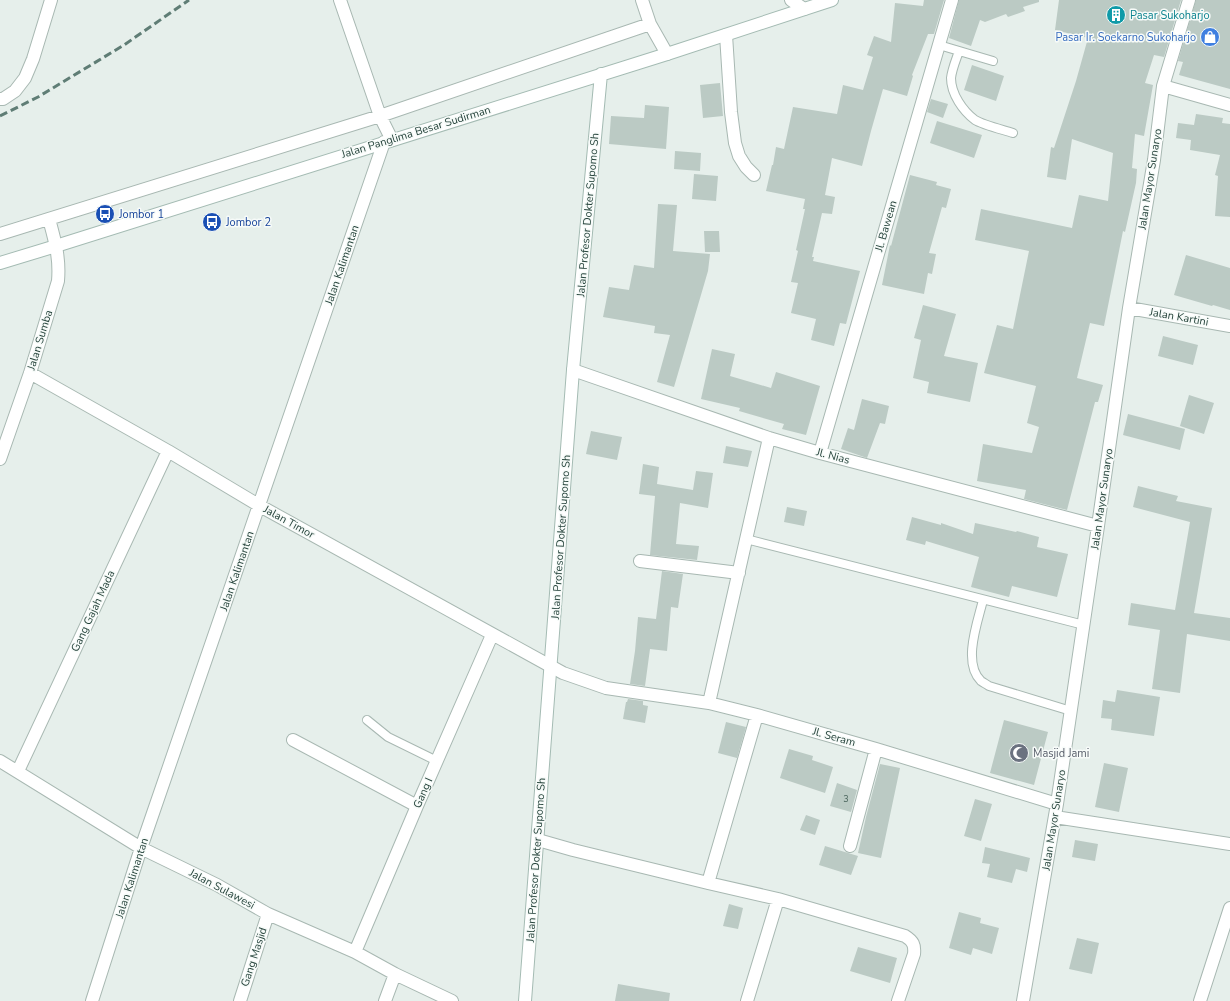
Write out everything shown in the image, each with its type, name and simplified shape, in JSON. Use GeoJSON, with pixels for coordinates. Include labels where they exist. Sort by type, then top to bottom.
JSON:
{"type":"FeatureCollection","features":[{"type":"Feature","properties":{"kind":"street"},"geometry":{"type":"LineString","coordinates":[[0,99],[3,99],[15,91],[25,78],[33,59],[51,0]]}},
{"type":"Feature","properties":{"kind":"street"},"geometry":{"type":"LineString","coordinates":[[340,0],[388,141]]}},
{"type":"Feature","properties":{"kind":"street"},"geometry":{"type":"LineString","coordinates":[[642,0],[650,24],[667,54]]}},
{"type":"Feature","properties":{"kind":"street"},"geometry":{"type":"LineString","coordinates":[[791,0],[810,5]]}},
{"type":"Feature","properties":{"kind":"street","name":"Jalan Panglima Besar Sudirman"},"geometry":{"type":"LineString","coordinates":[[0,263],[667,54],[810,5],[832,0]]}},
{"type":"Feature","properties":{"kind":"street","name":"Jl. Bawean"},"geometry":{"type":"LineString","coordinates":[[820,453],[952,0]]}},
{"type":"Feature","properties":{"kind":"street","name":"Jalan Mayor Sunaryo"},"geometry":{"type":"LineString","coordinates":[[1023,1001],[1057,804],[1084,625],[1128,308],[1154,160],[1163,86],[1189,0]]}},
{"type":"Feature","properties":{"kind":"street"},"geometry":{"type":"LineString","coordinates":[[0,234],[380,116],[650,24]]}},
{"type":"Feature","properties":{"kind":"street"},"geometry":{"type":"LineString","coordinates":[[726,35],[731,112],[735,143],[738,156],[754,175]]}},
{"type":"Feature","properties":{"kind":"street","name":"Jalan Profesor Dokter Supomo Sh"},"geometry":{"type":"LineString","coordinates":[[526,1001],[574,370],[601,74]]}},
{"type":"Feature","properties":{"kind":"street"},"geometry":{"type":"LineString","coordinates":[[1163,86],[1230,105]]}},
{"type":"Feature","properties":{"kind":"street","name":"Jalan Kalimantan"},"geometry":{"type":"LineString","coordinates":[[92,1001],[141,848],[388,141]]}},
{"type":"Feature","properties":{"kind":"street","name":"Jalan Sumba"},"geometry":{"type":"LineString","coordinates":[[0,459],[30,373],[58,281],[60,268],[49,219]]}},
{"type":"Feature","properties":{"kind":"street","name":"Jalan Kartini"},"geometry":{"type":"LineString","coordinates":[[1128,308],[1230,326]]}},
{"type":"Feature","properties":{"kind":"street","name":"Jl. Nias"},"geometry":{"type":"LineString","coordinates":[[574,370],[770,438],[820,453],[1098,526]]}},
{"type":"Feature","properties":{"kind":"street","name":"Jalan Timor"},"geometry":{"type":"LineString","coordinates":[[30,373],[168,450],[260,506],[492,635],[563,673],[593,684]]}},
{"type":"Feature","properties":{"kind":"street"},"geometry":{"type":"LineString","coordinates":[[709,703],[770,438]]}},
{"type":"Feature","properties":{"kind":"street","name":"Gang Gajah Mada"},"geometry":{"type":"LineString","coordinates":[[18,771],[168,450]]}},
{"type":"Feature","properties":{"kind":"street"},"geometry":{"type":"LineString","coordinates":[[640,561],[739,572]]}},
{"type":"Feature","properties":{"kind":"street","name":"Gang I"},"geometry":{"type":"LineString","coordinates":[[355,952],[416,806],[492,635]]}},
{"type":"Feature","properties":{"kind":"street","name":"Jl. Seram"},"geometry":{"type":"LineString","coordinates":[[593,684],[606,688],[709,703],[757,715],[876,749],[1057,804]]}},
{"type":"Feature","properties":{"kind":"street"},"geometry":{"type":"LineString","coordinates":[[708,883],[757,715]]}},
{"type":"Feature","properties":{"kind":"street"},"geometry":{"type":"LineString","coordinates":[[293,740],[416,806]]}},
{"type":"Feature","properties":{"kind":"street"},"geometry":{"type":"LineString","coordinates":[[850,846],[876,749]]}},
{"type":"Feature","properties":{"kind":"street","name":"Jalan Sulawesi"},"geometry":{"type":"LineString","coordinates":[[0,761],[141,848],[217,885],[268,914],[355,952],[395,974],[452,1001]]}},
{"type":"Feature","properties":{"kind":"street"},"geometry":{"type":"LineString","coordinates":[[1055,817],[1230,844]]}},
{"type":"Feature","properties":{"kind":"street"},"geometry":{"type":"LineString","coordinates":[[538,840],[778,899],[905,936],[910,939],[914,947],[914,954],[898,1001]]}},
{"type":"Feature","properties":{"kind":"street"},"geometry":{"type":"LineString","coordinates":[[747,1001],[778,899]]}},
{"type":"Feature","properties":{"kind":"street"},"geometry":{"type":"LineString","coordinates":[[1200,1001],[1230,908]]}},
{"type":"Feature","properties":{"kind":"street","name":"Gang Masjid"},"geometry":{"type":"LineString","coordinates":[[240,1001],[268,914]]}},
{"type":"Feature","properties":{"kind":"street"},"geometry":{"type":"LineString","coordinates":[[385,1001],[395,974]]}},
{"type":"Feature","properties":{"kind":"lane"},"geometry":{"type":"LineString","coordinates":[[939,45],[993,61]]}},
{"type":"Feature","properties":{"kind":"lane"},"geometry":{"type":"LineString","coordinates":[[959,51],[951,78],[952,89],[959,102],[976,120],[1013,133]]}},
{"type":"Feature","properties":{"kind":"lane"},"geometry":{"type":"LineString","coordinates":[[746,539],[1084,625]]}},
{"type":"Feature","properties":{"kind":"lane"},"geometry":{"type":"LineString","coordinates":[[983,600],[971,653],[973,668],[980,680],[989,686],[1071,711]]}},
{"type":"Feature","properties":{"kind":"lane"},"geometry":{"type":"LineString","coordinates":[[367,720],[388,737],[437,761]]}},
{"type":"Feature","properties":{"kind":"building"},"geometry":{"type":"Polygon","coordinates":[[[924,0],[944,0],[934,34],[928,34],[912,75],[913,76],[907,96],[883,89],[862,166],[832,158],[825,195],[835,197],[832,214],[822,213],[812,257],[814,257],[813,261],[860,271],[846,324],[840,323],[834,346],[811,340],[816,319],[791,313],[798,283],[791,282],[798,251],[796,250],[805,209],[803,209],[805,199],[766,191],[776,147],[784,149],[793,107],[837,114],[843,85],[863,90],[873,57],[867,55],[874,36],[891,42],[895,3],[923,6],[924,0]]]}},
{"type":"Feature","properties":{"kind":"building"},"geometry":{"type":"Polygon","coordinates":[[[959,0],[1039,0],[1039,2],[1023,7],[1025,11],[1008,17],[1006,14],[985,22],[980,20],[971,46],[949,38],[959,0]]]}},
{"type":"Feature","properties":{"kind":"building"},"geometry":{"type":"Polygon","coordinates":[[[1059,0],[1181,0],[1164,57],[1154,55],[1145,83],[1153,85],[1144,136],[1135,134],[1132,168],[1137,169],[1136,183],[1125,232],[1123,231],[1104,326],[1090,323],[1077,378],[1103,385],[1098,402],[1095,402],[1067,510],[1024,499],[1026,490],[977,481],[983,444],[1032,453],[1039,427],[1027,423],[1036,386],[984,373],[997,325],[1013,329],[1029,251],[975,240],[981,209],[1072,228],[1079,195],[1108,201],[1113,153],[1072,139],[1066,180],[1047,177],[1051,147],[1054,148],[1076,81],[1088,38],[1055,30],[1059,0]]]}},
{"type":"Feature","properties":{"kind":"building","name":"Pasar Ir. Soekarno Sukoharjo"},"geometry":{"type":"Polygon","coordinates":[[[1196,0],[1230,0],[1230,89],[1179,75],[1183,62],[1178,61],[1196,0]]]}},
{"type":"Feature","properties":{"kind":"building"},"geometry":{"type":"Polygon","coordinates":[[[972,65],[1004,76],[996,101],[964,90],[972,65]]]}},
{"type":"Feature","properties":{"kind":"building"},"geometry":{"type":"Polygon","coordinates":[[[720,83],[723,116],[703,118],[700,85],[720,83]]]}},
{"type":"Feature","properties":{"kind":"building"},"geometry":{"type":"Polygon","coordinates":[[[931,99],[948,104],[943,118],[927,112],[931,99]]]}},
{"type":"Feature","properties":{"kind":"building"},"geometry":{"type":"Polygon","coordinates":[[[645,105],[669,107],[666,149],[609,144],[611,116],[644,118],[645,105]]]}},
{"type":"Feature","properties":{"kind":"building"},"geometry":{"type":"Polygon","coordinates":[[[1196,114],[1223,118],[1222,123],[1230,124],[1230,217],[1215,216],[1218,176],[1215,175],[1220,155],[1190,150],[1191,140],[1176,138],[1178,123],[1194,125],[1196,114]]]}},
{"type":"Feature","properties":{"kind":"building"},"geometry":{"type":"Polygon","coordinates":[[[937,121],[982,135],[974,158],[930,143],[937,121]]]}},
{"type":"Feature","properties":{"kind":"building"},"geometry":{"type":"Polygon","coordinates":[[[675,151],[701,153],[700,171],[674,169],[675,151]]]}},
{"type":"Feature","properties":{"kind":"building"},"geometry":{"type":"Polygon","coordinates":[[[694,174],[718,176],[716,201],[692,199],[694,174]]]}},
{"type":"Feature","properties":{"kind":"building"},"geometry":{"type":"Polygon","coordinates":[[[910,175],[937,182],[936,185],[951,189],[946,208],[942,207],[929,253],[936,254],[932,274],[928,273],[924,294],[882,285],[890,245],[891,246],[910,175]]]}},
{"type":"Feature","properties":{"kind":"building"},"geometry":{"type":"Polygon","coordinates":[[[658,204],[677,205],[673,251],[710,254],[708,271],[674,387],[657,382],[670,335],[654,333],[655,326],[603,317],[609,287],[629,290],[634,265],[654,268],[658,204]]]}},
{"type":"Feature","properties":{"kind":"building"},"geometry":{"type":"Polygon","coordinates":[[[704,231],[719,231],[720,252],[705,252],[704,231]]]}},
{"type":"Feature","properties":{"kind":"building"},"geometry":{"type":"Polygon","coordinates":[[[1186,255],[1230,268],[1230,310],[1174,295],[1186,255]]]}},
{"type":"Feature","properties":{"kind":"building"},"geometry":{"type":"Polygon","coordinates":[[[923,305],[956,314],[944,356],[978,363],[970,402],[927,393],[929,382],[913,378],[921,340],[914,338],[923,305]]]}},
{"type":"Feature","properties":{"kind":"building"},"geometry":{"type":"Polygon","coordinates":[[[1163,336],[1198,345],[1193,365],[1158,356],[1163,336]]]}},
{"type":"Feature","properties":{"kind":"building"},"geometry":{"type":"Polygon","coordinates":[[[712,349],[735,354],[730,376],[771,388],[776,372],[820,386],[806,435],[782,429],[784,424],[739,411],[740,408],[701,399],[712,349]]]}},
{"type":"Feature","properties":{"kind":"building"},"geometry":{"type":"Polygon","coordinates":[[[1189,395],[1214,403],[1204,434],[1180,426],[1189,395]]]}},
{"type":"Feature","properties":{"kind":"building"},"geometry":{"type":"Polygon","coordinates":[[[862,399],[889,406],[885,424],[880,423],[867,458],[841,449],[848,428],[854,430],[862,399]]]}},
{"type":"Feature","properties":{"kind":"building"},"geometry":{"type":"Polygon","coordinates":[[[1128,414],[1185,429],[1180,450],[1123,435],[1128,414]]]}},
{"type":"Feature","properties":{"kind":"building"},"geometry":{"type":"Polygon","coordinates":[[[591,431],[622,437],[617,460],[586,454],[591,431]]]}},
{"type":"Feature","properties":{"kind":"building"},"geometry":{"type":"Polygon","coordinates":[[[726,446],[752,451],[748,467],[723,463],[726,446]]]}},
{"type":"Feature","properties":{"kind":"building"},"geometry":{"type":"Polygon","coordinates":[[[643,464],[659,467],[657,484],[693,490],[696,471],[713,473],[708,508],[680,503],[676,544],[699,546],[697,560],[650,555],[655,496],[639,494],[643,464]]]}},
{"type":"Feature","properties":{"kind":"building"},"geometry":{"type":"Polygon","coordinates":[[[1138,486],[1178,496],[1176,501],[1212,508],[1194,613],[1230,618],[1230,641],[1187,634],[1180,693],[1152,689],[1160,630],[1128,625],[1131,603],[1175,610],[1190,522],[1133,507],[1138,486]]]}},
{"type":"Feature","properties":{"kind":"building"},"geometry":{"type":"Polygon","coordinates":[[[787,507],[807,511],[804,526],[784,522],[787,507]]]}},
{"type":"Feature","properties":{"kind":"building"},"geometry":{"type":"Polygon","coordinates":[[[912,517],[941,525],[941,523],[973,534],[975,523],[1039,537],[1037,547],[1068,554],[1057,597],[1012,586],[1009,597],[971,587],[979,557],[926,541],[925,545],[906,540],[912,517]]]}},
{"type":"Feature","properties":{"kind":"building"},"geometry":{"type":"Polygon","coordinates":[[[662,571],[683,574],[678,608],[671,607],[667,651],[650,649],[645,686],[630,684],[638,617],[656,619],[662,571]]]}},
{"type":"Feature","properties":{"kind":"building"},"geometry":{"type":"Polygon","coordinates":[[[1117,690],[1160,697],[1154,736],[1111,730],[1112,719],[1101,718],[1103,700],[1115,702],[1117,690]]]}},
{"type":"Feature","properties":{"kind":"building"},"geometry":{"type":"Polygon","coordinates":[[[628,699],[643,701],[643,705],[648,706],[645,723],[623,719],[626,702],[628,699]]]}},
{"type":"Feature","properties":{"kind":"building","name":"Masjid Jami"},"geometry":{"type":"Polygon","coordinates":[[[1004,720],[1048,732],[1034,785],[990,773],[1004,720]]]}},
{"type":"Feature","properties":{"kind":"building"},"geometry":{"type":"Polygon","coordinates":[[[726,722],[746,727],[737,758],[718,753],[726,722]]]}},
{"type":"Feature","properties":{"kind":"building"},"geometry":{"type":"Polygon","coordinates":[[[789,749],[813,756],[812,760],[833,767],[825,793],[780,778],[789,749]]]}},
{"type":"Feature","properties":{"kind":"building"},"geometry":{"type":"Polygon","coordinates":[[[1104,763],[1128,768],[1119,812],[1095,807],[1104,763]]]}},
{"type":"Feature","properties":{"kind":"building"},"geometry":{"type":"Polygon","coordinates":[[[880,764],[900,768],[881,858],[858,853],[880,764]]]}},
{"type":"Feature","properties":{"kind":"building"},"geometry":{"type":"Polygon","coordinates":[[[837,783],[857,790],[851,812],[830,806],[837,783]]]}},
{"type":"Feature","properties":{"kind":"building"},"geometry":{"type":"Polygon","coordinates":[[[975,799],[992,804],[981,841],[964,836],[975,799]]]}},
{"type":"Feature","properties":{"kind":"building"},"geometry":{"type":"Polygon","coordinates":[[[806,815],[820,820],[815,835],[800,830],[806,815]]]}},
{"type":"Feature","properties":{"kind":"building"},"geometry":{"type":"Polygon","coordinates":[[[1075,840],[1098,844],[1095,861],[1072,857],[1075,840]]]}},
{"type":"Feature","properties":{"kind":"building"},"geometry":{"type":"Polygon","coordinates":[[[825,846],[858,856],[851,875],[819,865],[825,846]]]}},
{"type":"Feature","properties":{"kind":"building"},"geometry":{"type":"Polygon","coordinates":[[[985,847],[1030,858],[1027,872],[1016,869],[1012,883],[987,877],[990,864],[982,863],[985,847]]]}},
{"type":"Feature","properties":{"kind":"building"},"geometry":{"type":"Polygon","coordinates":[[[729,904],[743,908],[738,929],[723,926],[729,904]]]}},
{"type":"Feature","properties":{"kind":"building"},"geometry":{"type":"Polygon","coordinates":[[[959,912],[981,918],[980,923],[999,928],[992,954],[973,948],[971,955],[949,948],[959,912]]]}},
{"type":"Feature","properties":{"kind":"building"},"geometry":{"type":"Polygon","coordinates":[[[1077,938],[1099,943],[1092,974],[1069,969],[1077,938]]]}},
{"type":"Feature","properties":{"kind":"building"},"geometry":{"type":"Polygon","coordinates":[[[858,947],[897,958],[890,983],[850,971],[858,947]]]}},
{"type":"Feature","properties":{"kind":"building"},"geometry":{"type":"Polygon","coordinates":[[[618,984],[670,993],[669,1001],[615,1001],[618,984]]]}},
{"type":"Feature","properties":{"kind":"railway"},"geometry":{"type":"LineString","coordinates":[[0,116],[38,97],[124,45],[189,0]]}},
{"type":"Feature","properties":{"kind":"place","name":"Pasar Sukoharjo"},"geometry":{"type":"Point","coordinates":[1116,15]}},
{"type":"Feature","properties":{"kind":"place","name":"Pasar Ir. Soekarno Sukoharjo"},"geometry":{"type":"Point","coordinates":[1210,37]}},
{"type":"Feature","properties":{"kind":"place","name":"Jombor 1"},"geometry":{"type":"Point","coordinates":[105,214]}},
{"type":"Feature","properties":{"kind":"place","name":"Jombor 2"},"geometry":{"type":"Point","coordinates":[212,222]}},
{"type":"Feature","properties":{"kind":"place","name":"Masjid Jami"},"geometry":{"type":"Point","coordinates":[1019,753]}}]}
